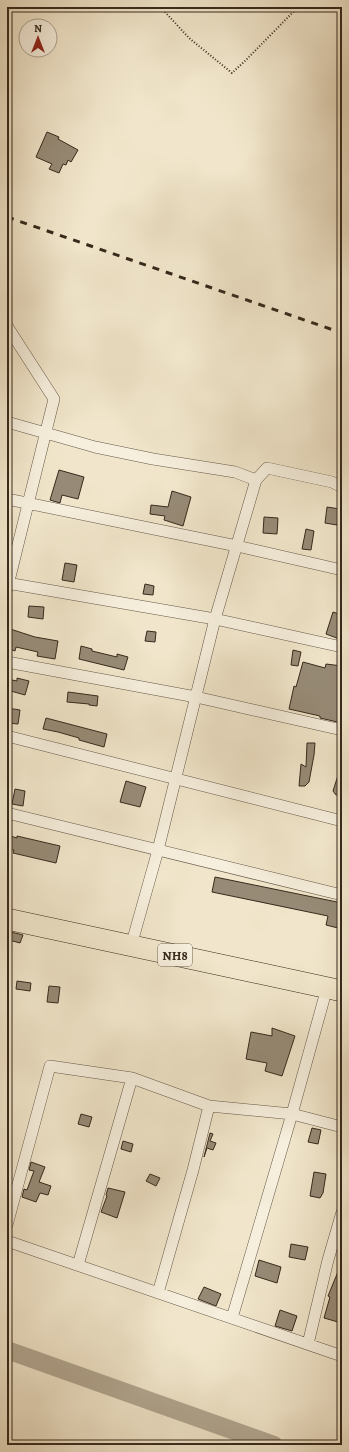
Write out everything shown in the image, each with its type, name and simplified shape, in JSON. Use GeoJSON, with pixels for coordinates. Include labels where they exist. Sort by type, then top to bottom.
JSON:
{"type":"FeatureCollection","features":[{"type":"Feature","properties":{"kind":"highway","name":"NH8"},"geometry":{"type":"LineString","coordinates":[[7,919],[338,988]]}},
{"type":"Feature","properties":{"kind":"street"},"geometry":{"type":"LineString","coordinates":[[7,326],[54,400],[7,585],[215,619],[342,647]]}},
{"type":"Feature","properties":{"kind":"street"},"geometry":{"type":"LineString","coordinates":[[7,422],[95,447],[153,459],[235,472],[256,480]]}},
{"type":"Feature","properties":{"kind":"street"},"geometry":{"type":"LineString","coordinates":[[131,946],[158,850],[215,619],[256,480],[267,468],[332,482],[342,487]]}},
{"type":"Feature","properties":{"kind":"street"},"geometry":{"type":"LineString","coordinates":[[7,499],[237,546],[342,570]]}},
{"type":"Feature","properties":{"kind":"street"},"geometry":{"type":"LineString","coordinates":[[7,662],[196,697],[342,730]]}},
{"type":"Feature","properties":{"kind":"street"},"geometry":{"type":"LineString","coordinates":[[7,736],[342,821]]}},
{"type":"Feature","properties":{"kind":"street"},"geometry":{"type":"LineString","coordinates":[[7,813],[342,895]]}},
{"type":"Feature","properties":{"kind":"street"},"geometry":{"type":"LineString","coordinates":[[232,1318],[292,1114],[338,988]]}},
{"type":"Feature","properties":{"kind":"street"},"geometry":{"type":"LineString","coordinates":[[7,1225],[50,1066],[132,1078],[209,1106],[292,1114],[342,1127]]}},
{"type":"Feature","properties":{"kind":"street"},"geometry":{"type":"LineString","coordinates":[[78,1265],[132,1078]]}},
{"type":"Feature","properties":{"kind":"street"},"geometry":{"type":"LineString","coordinates":[[158,1293],[193,1170],[209,1106]]}},
{"type":"Feature","properties":{"kind":"street"},"geometry":{"type":"LineString","coordinates":[[308,1344],[328,1260],[342,1212]]}},
{"type":"Feature","properties":{"kind":"street"},"geometry":{"type":"LineString","coordinates":[[7,1241],[342,1356]]}},
{"type":"Feature","properties":{"kind":"path"},"geometry":{"type":"LineString","coordinates":[[154,7],[164,12],[189,38],[232,73],[298,7]]}},
{"type":"Feature","properties":{"kind":"building"},"geometry":{"type":"Polygon","coordinates":[[[47,132],[59,137],[58,139],[78,150],[71,162],[68,160],[66,165],[63,164],[59,173],[49,169],[52,164],[36,157],[47,132]]]}},
{"type":"Feature","properties":{"kind":"building"},"geometry":{"type":"Polygon","coordinates":[[[59,470],[84,477],[78,499],[62,495],[60,503],[50,500],[59,470]]]}},
{"type":"Feature","properties":{"kind":"building"},"geometry":{"type":"Polygon","coordinates":[[[172,491],[191,497],[183,526],[164,520],[165,516],[150,514],[151,505],[168,507],[172,491]]]}},
{"type":"Feature","properties":{"kind":"building"},"geometry":{"type":"Polygon","coordinates":[[[327,507],[340,509],[337,525],[325,523],[327,507]]]}},
{"type":"Feature","properties":{"kind":"building"},"geometry":{"type":"Polygon","coordinates":[[[264,517],[278,518],[277,534],[263,533],[264,517]]]}},
{"type":"Feature","properties":{"kind":"building"},"geometry":{"type":"Polygon","coordinates":[[[306,529],[314,531],[311,550],[302,549],[306,529]]]}},
{"type":"Feature","properties":{"kind":"building"},"geometry":{"type":"Polygon","coordinates":[[[65,563],[77,565],[74,582],[62,580],[65,563]]]}},
{"type":"Feature","properties":{"kind":"building"},"geometry":{"type":"Polygon","coordinates":[[[145,584],[154,586],[153,595],[143,594],[145,584]]]}},
{"type":"Feature","properties":{"kind":"building"},"geometry":{"type":"Polygon","coordinates":[[[29,606],[44,607],[43,619],[28,617],[29,606]]]}},
{"type":"Feature","properties":{"kind":"building"},"geometry":{"type":"Polygon","coordinates":[[[333,612],[342,615],[342,640],[326,634],[333,612]]]}},
{"type":"Feature","properties":{"kind":"building"},"geometry":{"type":"Polygon","coordinates":[[[7,628],[35,637],[58,641],[55,659],[37,656],[38,652],[16,647],[15,651],[7,648],[7,628]]]}},
{"type":"Feature","properties":{"kind":"building"},"geometry":{"type":"Polygon","coordinates":[[[147,631],[156,632],[155,642],[145,641],[147,631]]]}},
{"type":"Feature","properties":{"kind":"building"},"geometry":{"type":"Polygon","coordinates":[[[81,646],[92,649],[92,651],[117,657],[117,654],[128,657],[124,670],[79,659],[81,646]]]}},
{"type":"Feature","properties":{"kind":"building"},"geometry":{"type":"Polygon","coordinates":[[[293,650],[301,652],[298,666],[291,665],[293,650]]]}},
{"type":"Feature","properties":{"kind":"building"},"geometry":{"type":"Polygon","coordinates":[[[303,662],[325,668],[326,664],[342,666],[342,723],[289,709],[294,686],[296,687],[303,662]]]}},
{"type":"Feature","properties":{"kind":"building"},"geometry":{"type":"Polygon","coordinates":[[[17,678],[29,681],[25,695],[7,690],[7,679],[17,681],[17,678]]]}},
{"type":"Feature","properties":{"kind":"building"},"geometry":{"type":"Polygon","coordinates":[[[68,692],[98,696],[97,706],[67,702],[68,692]]]}},
{"type":"Feature","properties":{"kind":"building"},"geometry":{"type":"Polygon","coordinates":[[[7,708],[20,710],[18,724],[7,723],[7,708]]]}},
{"type":"Feature","properties":{"kind":"building"},"geometry":{"type":"Polygon","coordinates":[[[46,718],[107,734],[104,747],[79,740],[79,738],[43,729],[46,718]]]}},
{"type":"Feature","properties":{"kind":"building"},"geometry":{"type":"Polygon","coordinates":[[[307,743],[315,743],[309,782],[305,786],[299,786],[301,764],[306,767],[307,743]]]}},
{"type":"Feature","properties":{"kind":"building"},"geometry":{"type":"Polygon","coordinates":[[[340,769],[342,769],[342,795],[336,795],[333,791],[340,769]]]}},
{"type":"Feature","properties":{"kind":"building"},"geometry":{"type":"Polygon","coordinates":[[[126,781],[146,787],[140,807],[120,802],[126,781]]]}},
{"type":"Feature","properties":{"kind":"building"},"geometry":{"type":"Polygon","coordinates":[[[15,789],[25,791],[23,806],[12,804],[15,789]]]}},
{"type":"Feature","properties":{"kind":"building"},"geometry":{"type":"Polygon","coordinates":[[[7,835],[60,846],[56,863],[13,853],[14,850],[7,849],[7,835]]]}},
{"type":"Feature","properties":{"kind":"building"},"geometry":{"type":"Polygon","coordinates":[[[215,877],[342,903],[342,929],[326,925],[328,916],[212,892],[215,877]]]}},
{"type":"Feature","properties":{"kind":"building"},"geometry":{"type":"Polygon","coordinates":[[[11,932],[23,935],[20,943],[9,940],[11,932]]]}},
{"type":"Feature","properties":{"kind":"building"},"geometry":{"type":"Polygon","coordinates":[[[17,981],[31,983],[30,991],[16,989],[17,981]]]}},
{"type":"Feature","properties":{"kind":"building"},"geometry":{"type":"Polygon","coordinates":[[[49,986],[60,987],[58,1003],[47,1002],[49,986]]]}},
{"type":"Feature","properties":{"kind":"building"},"geometry":{"type":"Polygon","coordinates":[[[272,1028],[295,1036],[282,1076],[265,1071],[267,1063],[246,1059],[251,1032],[272,1036],[272,1028]]]}},
{"type":"Feature","properties":{"kind":"building"},"geometry":{"type":"Polygon","coordinates":[[[81,1114],[92,1117],[89,1127],[78,1124],[81,1114]]]}},
{"type":"Feature","properties":{"kind":"building"},"geometry":{"type":"Polygon","coordinates":[[[312,1128],[321,1130],[318,1144],[308,1142],[312,1128]]]}},
{"type":"Feature","properties":{"kind":"building"},"geometry":{"type":"Polygon","coordinates":[[[210,1133],[213,1134],[210,1141],[216,1143],[213,1150],[207,1148],[204,1157],[210,1133]]]}},
{"type":"Feature","properties":{"kind":"building"},"geometry":{"type":"Polygon","coordinates":[[[123,1141],[133,1144],[131,1152],[121,1149],[123,1141]]]}},
{"type":"Feature","properties":{"kind":"building"},"geometry":{"type":"Polygon","coordinates":[[[31,1162],[45,1167],[39,1182],[51,1186],[48,1195],[40,1193],[36,1202],[22,1197],[24,1189],[27,1190],[34,1171],[29,1170],[31,1162]]]}},
{"type":"Feature","properties":{"kind":"building"},"geometry":{"type":"Polygon","coordinates":[[[314,1172],[326,1174],[323,1193],[320,1198],[310,1196],[314,1172]]]}},
{"type":"Feature","properties":{"kind":"building"},"geometry":{"type":"Polygon","coordinates":[[[150,1174],[160,1178],[156,1186],[146,1181],[150,1174]]]}},
{"type":"Feature","properties":{"kind":"building"},"geometry":{"type":"Polygon","coordinates":[[[108,1188],[125,1192],[117,1218],[101,1212],[107,1196],[108,1188]]]}},
{"type":"Feature","properties":{"kind":"building"},"geometry":{"type":"Polygon","coordinates":[[[291,1244],[308,1247],[305,1260],[289,1257],[291,1244]]]}},
{"type":"Feature","properties":{"kind":"building"},"geometry":{"type":"Polygon","coordinates":[[[259,1260],[281,1267],[277,1283],[255,1276],[259,1260]]]}},
{"type":"Feature","properties":{"kind":"building"},"geometry":{"type":"Polygon","coordinates":[[[342,1262],[342,1309],[338,1322],[324,1318],[330,1297],[328,1296],[342,1262]]]}},
{"type":"Feature","properties":{"kind":"building"},"geometry":{"type":"Polygon","coordinates":[[[204,1287],[221,1294],[216,1306],[198,1299],[204,1287]]]}},
{"type":"Feature","properties":{"kind":"building"},"geometry":{"type":"Polygon","coordinates":[[[280,1310],[297,1316],[292,1331],[275,1326],[280,1310]]]}},
{"type":"Feature","properties":{"kind":"waterway"},"geometry":{"type":"LineString","coordinates":[[7,1350],[274,1445]]}},
{"type":"Feature","properties":{"kind":"railway"},"geometry":{"type":"LineString","coordinates":[[7,217],[342,333]]}}]}
